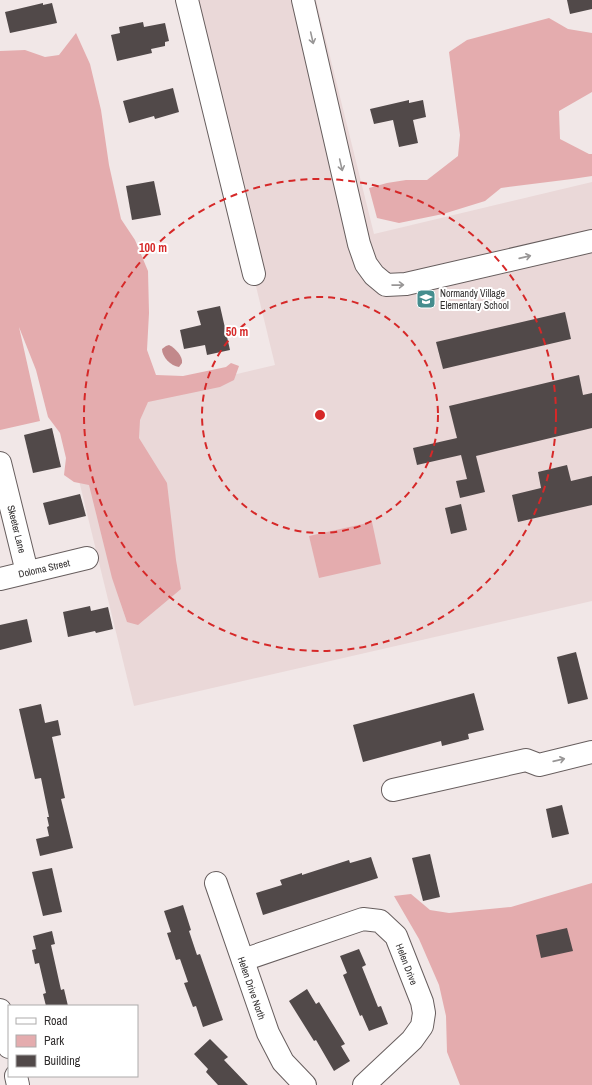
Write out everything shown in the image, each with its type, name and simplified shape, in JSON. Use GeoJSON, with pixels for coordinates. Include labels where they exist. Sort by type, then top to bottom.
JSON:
{"type":"FeatureCollection","features":[{"type":"Feature","properties":{"kind":"street"},"geometry":{"type":"LineString","coordinates":[[188,0],[254,274]]}},
{"type":"Feature","properties":{"kind":"street"},"geometry":{"type":"LineString","coordinates":[[303,0],[358,244],[366,264],[374,275],[386,285],[406,284],[592,241]]}},
{"type":"Feature","properties":{"kind":"street","name":"Skeeter Lane"},"geometry":{"type":"LineString","coordinates":[[0,463],[27,572]]}},
{"type":"Feature","properties":{"kind":"street","name":"Doloma Street"},"geometry":{"type":"LineString","coordinates":[[0,579],[87,558]]}},
{"type":"Feature","properties":{"kind":"street"},"geometry":{"type":"LineString","coordinates":[[526,760],[535,750],[592,738]]}},
{"type":"Feature","properties":{"kind":"street"},"geometry":{"type":"LineString","coordinates":[[393,790],[526,760],[539,765],[592,752]]}},
{"type":"Feature","properties":{"kind":"street","name":"Helen Drive North"},"geometry":{"type":"LineString","coordinates":[[216,883],[268,1034],[283,1062],[305,1085]]}},
{"type":"Feature","properties":{"kind":"street","name":"Helen Drive"},"geometry":{"type":"LineString","coordinates":[[243,960],[364,918],[380,921],[396,936],[422,1002],[424,1013],[422,1026],[412,1040],[371,1082]]}},
{"type":"Feature","properties":{"kind":"street"},"geometry":{"type":"LineString","coordinates":[[0,1010],[8,1043]]}},
{"type":"Feature","properties":{"kind":"shaded area","name":"Normandy Village Elementary School"},"geometry":{"type":"Polygon","coordinates":[[[187,0],[316,0],[374,234],[592,182],[592,601],[134,706],[63,415],[275,365],[187,0]]]}},
{"type":"Feature","properties":{"kind":"shaded area"},"geometry":{"type":"Polygon","coordinates":[[[169,345],[180,355],[182,363],[179,367],[170,363],[162,352],[162,349],[169,345]]]}},
{"type":"Feature","properties":{"kind":"green space"},"geometry":{"type":"Polygon","coordinates":[[[549,18],[568,29],[592,33],[592,92],[559,111],[560,139],[589,154],[592,154],[592,176],[501,188],[485,201],[443,214],[399,223],[377,218],[369,188],[406,180],[427,180],[458,156],[460,135],[449,52],[467,40],[549,18]]]}},
{"type":"Feature","properties":{"kind":"green space"},"geometry":{"type":"Polygon","coordinates":[[[76,33],[90,64],[101,110],[109,165],[121,219],[135,240],[148,271],[149,313],[147,350],[156,375],[183,376],[226,367],[231,363],[239,366],[234,380],[220,387],[148,402],[140,420],[139,438],[167,483],[181,589],[138,625],[127,622],[112,578],[89,485],[74,482],[64,475],[66,458],[60,433],[48,417],[36,370],[19,327],[40,421],[0,430],[0,51],[25,50],[45,57],[59,55],[76,33]]]}},
{"type":"Feature","properties":{"kind":"green space"},"geometry":{"type":"Polygon","coordinates":[[[372,522],[381,564],[319,578],[309,536],[372,522]]]}},
{"type":"Feature","properties":{"kind":"green space"},"geometry":{"type":"Polygon","coordinates":[[[592,883],[592,1085],[460,1085],[447,1052],[446,1016],[439,985],[419,939],[394,896],[411,894],[430,910],[449,913],[511,907],[592,883]]]}},
{"type":"Feature","properties":{"kind":"building"},"geometry":{"type":"Polygon","coordinates":[[[567,0],[592,0],[592,9],[570,14],[567,0]]]}},
{"type":"Feature","properties":{"kind":"building"},"geometry":{"type":"Polygon","coordinates":[[[43,3],[43,5],[52,3],[57,23],[10,33],[5,12],[43,3]]]}},
{"type":"Feature","properties":{"kind":"building"},"geometry":{"type":"Polygon","coordinates":[[[143,22],[144,27],[165,23],[169,41],[165,42],[165,46],[151,49],[152,53],[117,61],[111,35],[120,33],[119,27],[143,22]]]}},
{"type":"Feature","properties":{"kind":"building"},"geometry":{"type":"Polygon","coordinates":[[[173,88],[179,112],[155,119],[154,116],[129,123],[123,101],[173,88]]]}},
{"type":"Feature","properties":{"kind":"building"},"geometry":{"type":"Polygon","coordinates":[[[409,100],[409,103],[423,100],[426,117],[413,120],[418,143],[399,147],[393,120],[374,124],[370,109],[409,100]]]}},
{"type":"Feature","properties":{"kind":"building"},"geometry":{"type":"Polygon","coordinates":[[[154,181],[161,215],[132,220],[126,186],[154,181]]]}},
{"type":"Feature","properties":{"kind":"building"},"geometry":{"type":"Polygon","coordinates":[[[220,306],[230,350],[207,355],[205,345],[184,349],[180,330],[201,325],[197,311],[220,306]]]}},
{"type":"Feature","properties":{"kind":"building"},"geometry":{"type":"Polygon","coordinates":[[[565,312],[571,339],[443,369],[436,342],[565,312]]]}},
{"type":"Feature","properties":{"kind":"building"},"geometry":{"type":"Polygon","coordinates":[[[579,375],[583,395],[592,393],[592,428],[476,456],[485,492],[460,498],[456,481],[467,479],[461,455],[417,465],[413,448],[457,438],[449,406],[579,375]]]}},
{"type":"Feature","properties":{"kind":"building"},"geometry":{"type":"Polygon","coordinates":[[[52,428],[61,467],[33,473],[24,435],[52,428]]]}},
{"type":"Feature","properties":{"kind":"building"},"geometry":{"type":"Polygon","coordinates":[[[567,465],[571,481],[592,476],[592,505],[518,522],[512,495],[541,488],[538,472],[567,465]]]}},
{"type":"Feature","properties":{"kind":"building"},"geometry":{"type":"Polygon","coordinates":[[[80,494],[86,516],[49,525],[43,503],[80,494]]]}},
{"type":"Feature","properties":{"kind":"building"},"geometry":{"type":"Polygon","coordinates":[[[461,504],[467,530],[451,534],[445,508],[461,504]]]}},
{"type":"Feature","properties":{"kind":"building"},"geometry":{"type":"Polygon","coordinates":[[[90,606],[91,611],[108,607],[113,629],[68,637],[63,612],[90,606]]]}},
{"type":"Feature","properties":{"kind":"building"},"geometry":{"type":"Polygon","coordinates":[[[27,619],[32,642],[0,650],[0,625],[27,619]]]}},
{"type":"Feature","properties":{"kind":"building"},"geometry":{"type":"Polygon","coordinates":[[[576,652],[588,699],[568,704],[557,657],[576,652]]]}},
{"type":"Feature","properties":{"kind":"building"},"geometry":{"type":"Polygon","coordinates":[[[474,693],[484,730],[468,734],[469,739],[442,746],[441,741],[363,762],[353,725],[474,693]]]}},
{"type":"Feature","properties":{"kind":"building"},"geometry":{"type":"Polygon","coordinates":[[[41,704],[45,723],[58,720],[61,735],[52,737],[65,798],[61,799],[73,848],[40,856],[36,839],[49,836],[47,817],[49,817],[41,778],[35,779],[19,709],[41,704]]]}},
{"type":"Feature","properties":{"kind":"building"},"geometry":{"type":"Polygon","coordinates":[[[562,805],[569,834],[552,838],[546,809],[562,805]]]}},
{"type":"Feature","properties":{"kind":"building"},"geometry":{"type":"Polygon","coordinates":[[[430,854],[440,897],[423,901],[412,858],[430,854]]]}},
{"type":"Feature","properties":{"kind":"building"},"geometry":{"type":"Polygon","coordinates":[[[371,857],[378,878],[263,915],[256,893],[282,885],[280,880],[302,873],[302,875],[349,860],[350,863],[371,857]]]}},
{"type":"Feature","properties":{"kind":"building"},"geometry":{"type":"Polygon","coordinates":[[[52,868],[62,912],[43,916],[32,872],[52,868]]]}},
{"type":"Feature","properties":{"kind":"building"},"geometry":{"type":"Polygon","coordinates":[[[183,905],[191,930],[189,931],[197,955],[200,954],[223,1020],[203,1027],[196,1006],[193,1007],[184,983],[188,982],[180,959],[176,960],[167,933],[171,932],[164,911],[183,905]]]}},
{"type":"Feature","properties":{"kind":"building"},"geometry":{"type":"Polygon","coordinates":[[[567,928],[573,951],[541,958],[536,935],[567,928]]]}},
{"type":"Feature","properties":{"kind":"building"},"geometry":{"type":"Polygon","coordinates":[[[52,931],[55,944],[51,945],[61,990],[64,989],[68,1005],[46,1005],[43,994],[46,993],[39,963],[35,964],[32,950],[36,949],[33,936],[52,931]]]}},
{"type":"Feature","properties":{"kind":"building"},"geometry":{"type":"Polygon","coordinates":[[[359,949],[366,965],[362,967],[378,1007],[381,1006],[388,1024],[369,1031],[362,1015],[360,1016],[343,975],[347,973],[340,956],[359,949]]]}},
{"type":"Feature","properties":{"kind":"building"},"geometry":{"type":"Polygon","coordinates":[[[307,989],[316,1004],[319,1002],[345,1044],[341,1046],[350,1061],[334,1071],[316,1040],[314,1041],[289,1001],[307,989]]]}},
{"type":"Feature","properties":{"kind":"building"},"geometry":{"type":"Polygon","coordinates":[[[210,1039],[228,1057],[224,1060],[248,1085],[218,1085],[206,1072],[208,1069],[194,1054],[210,1039]]]}},
{"type":"Feature","properties":{"kind":"place","name":"Normandy Village Elementary School"},"geometry":{"type":"Point","coordinates":[426,299]}}]}
